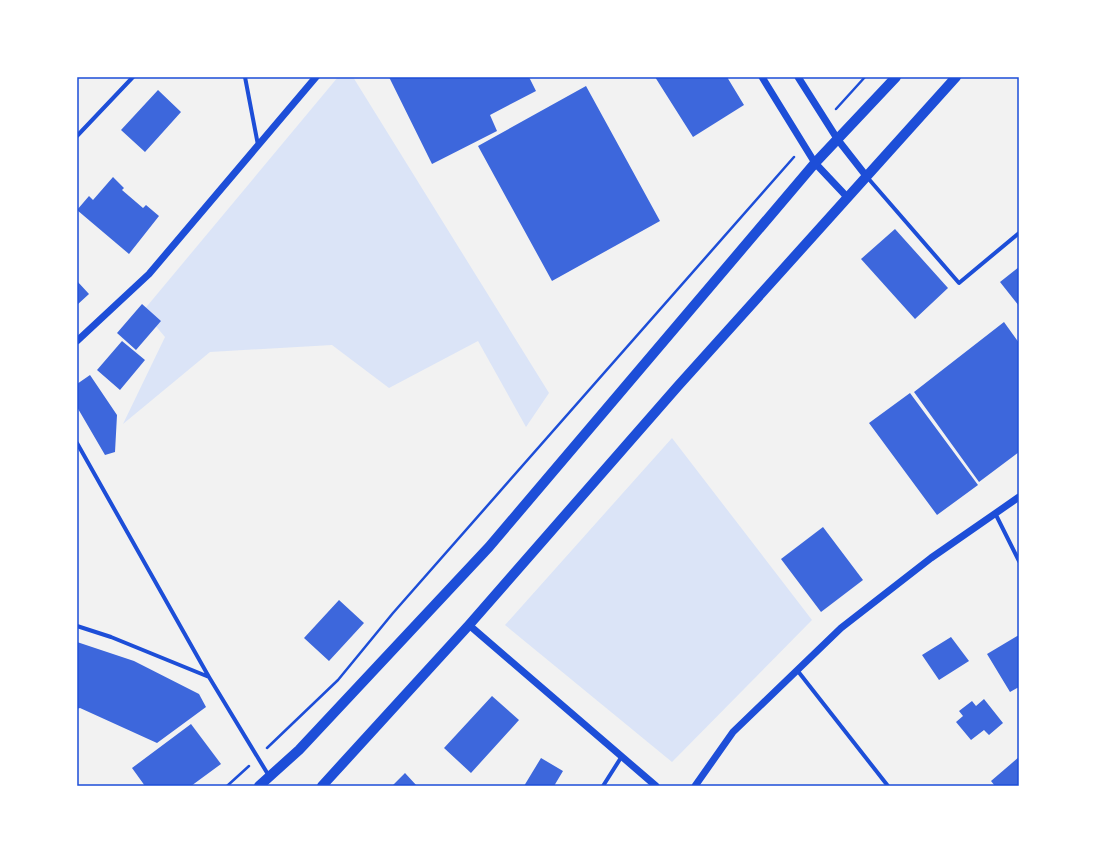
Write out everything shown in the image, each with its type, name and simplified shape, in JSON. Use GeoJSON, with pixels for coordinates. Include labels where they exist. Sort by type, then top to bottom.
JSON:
{"type":"FeatureCollection","features":[{"type":"Feature","properties":{"kind":"main road"},"geometry":{"type":"LineString","coordinates":[[259,786],[299,750],[489,547],[815,163],[896,77]]}},
{"type":"Feature","properties":{"kind":"main road"},"geometry":{"type":"LineString","coordinates":[[322,786],[469,624],[678,386],[956,77]]}},
{"type":"Feature","properties":{"kind":"street"},"geometry":{"type":"LineString","coordinates":[[77,136],[133,77]]}},
{"type":"Feature","properties":{"kind":"street"},"geometry":{"type":"LineString","coordinates":[[245,77],[258,145]]}},
{"type":"Feature","properties":{"kind":"street"},"geometry":{"type":"LineString","coordinates":[[77,341],[149,274],[316,77]]}},
{"type":"Feature","properties":{"kind":"street"},"geometry":{"type":"LineString","coordinates":[[762,77],[815,163],[848,198]]}},
{"type":"Feature","properties":{"kind":"street"},"geometry":{"type":"LineString","coordinates":[[798,77],[838,140],[867,177],[959,283],[1019,233]]}},
{"type":"Feature","properties":{"kind":"street"},"geometry":{"type":"LineString","coordinates":[[77,442],[208,677],[269,776]]}},
{"type":"Feature","properties":{"kind":"street"},"geometry":{"type":"LineString","coordinates":[[695,786],[733,732],[841,628],[931,558],[996,515],[1019,497]]}},
{"type":"Feature","properties":{"kind":"street"},"geometry":{"type":"LineString","coordinates":[[996,515],[1019,561]]}},
{"type":"Feature","properties":{"kind":"street"},"geometry":{"type":"LineString","coordinates":[[469,624],[656,786]]}},
{"type":"Feature","properties":{"kind":"street"},"geometry":{"type":"LineString","coordinates":[[77,626],[117,640],[208,677]]}},
{"type":"Feature","properties":{"kind":"street"},"geometry":{"type":"LineString","coordinates":[[797,670],[888,786]]}},
{"type":"Feature","properties":{"kind":"street"},"geometry":{"type":"LineString","coordinates":[[603,786],[622,756]]}},
{"type":"Feature","properties":{"kind":"path"},"geometry":{"type":"LineString","coordinates":[[826,120],[865,77]]}},
{"type":"Feature","properties":{"kind":"path"},"geometry":{"type":"LineString","coordinates":[[227,786],[338,680],[393,612],[805,145]]}},
{"type":"Feature","properties":{"kind":"shaded area"},"geometry":{"type":"Polygon","coordinates":[[[338,77],[353,77],[549,393],[526,427],[478,341],[389,388],[332,345],[210,352],[123,424],[165,337],[143,311],[338,77]]]}},
{"type":"Feature","properties":{"kind":"shaded area"},"geometry":{"type":"Polygon","coordinates":[[[672,438],[812,620],[672,762],[505,625],[672,438]]]}},
{"type":"Feature","properties":{"kind":"building"},"geometry":{"type":"Polygon","coordinates":[[[389,77],[529,77],[536,91],[490,115],[497,131],[432,164],[389,77]]]}},
{"type":"Feature","properties":{"kind":"building"},"geometry":{"type":"Polygon","coordinates":[[[655,77],[727,77],[744,105],[693,137],[655,77]]]}},
{"type":"Feature","properties":{"kind":"building"},"geometry":{"type":"Polygon","coordinates":[[[586,86],[660,221],[552,281],[478,146],[586,86]]]}},
{"type":"Feature","properties":{"kind":"building"},"geometry":{"type":"Polygon","coordinates":[[[158,90],[181,112],[145,152],[121,130],[158,90]]]}},
{"type":"Feature","properties":{"kind":"building"},"geometry":{"type":"Polygon","coordinates":[[[113,177],[124,188],[122,190],[143,208],[146,205],[159,216],[129,254],[77,210],[89,196],[93,200],[113,177]]]}},
{"type":"Feature","properties":{"kind":"building"},"geometry":{"type":"Polygon","coordinates":[[[895,229],[948,288],[915,319],[861,259],[895,229]]]}},
{"type":"Feature","properties":{"kind":"building"},"geometry":{"type":"Polygon","coordinates":[[[1019,267],[1019,306],[1000,282],[1019,267]]]}},
{"type":"Feature","properties":{"kind":"building"},"geometry":{"type":"Polygon","coordinates":[[[77,281],[89,294],[77,305],[77,281]]]}},
{"type":"Feature","properties":{"kind":"building"},"geometry":{"type":"Polygon","coordinates":[[[142,304],[161,321],[136,350],[117,333],[142,304]]]}},
{"type":"Feature","properties":{"kind":"building"},"geometry":{"type":"Polygon","coordinates":[[[1004,322],[1019,343],[1019,452],[979,482],[914,392],[1004,322]]]}},
{"type":"Feature","properties":{"kind":"building"},"geometry":{"type":"Polygon","coordinates":[[[122,341],[145,360],[120,390],[97,370],[122,341]]]}},
{"type":"Feature","properties":{"kind":"building"},"geometry":{"type":"Polygon","coordinates":[[[90,375],[117,415],[115,452],[105,455],[77,407],[77,384],[90,375]]]}},
{"type":"Feature","properties":{"kind":"building"},"geometry":{"type":"Polygon","coordinates":[[[910,393],[978,485],[937,515],[869,423],[910,393]]]}},
{"type":"Feature","properties":{"kind":"building"},"geometry":{"type":"Polygon","coordinates":[[[823,527],[863,580],[821,612],[781,559],[823,527]]]}},
{"type":"Feature","properties":{"kind":"building"},"geometry":{"type":"Polygon","coordinates":[[[339,600],[364,623],[329,661],[304,638],[339,600]]]}},
{"type":"Feature","properties":{"kind":"building"},"geometry":{"type":"Polygon","coordinates":[[[1019,635],[1019,687],[1010,692],[987,654],[1019,635]]]}},
{"type":"Feature","properties":{"kind":"building"},"geometry":{"type":"Polygon","coordinates":[[[951,637],[969,661],[939,680],[922,655],[951,637]]]}},
{"type":"Feature","properties":{"kind":"building"},"geometry":{"type":"Polygon","coordinates":[[[77,642],[134,661],[199,694],[206,707],[157,743],[80,708],[77,709],[77,642]]]}},
{"type":"Feature","properties":{"kind":"building"},"geometry":{"type":"Polygon","coordinates":[[[492,696],[519,720],[471,773],[444,748],[492,696]]]}},
{"type":"Feature","properties":{"kind":"building"},"geometry":{"type":"Polygon","coordinates":[[[984,699],[1003,723],[989,735],[984,730],[971,740],[956,722],[963,716],[959,711],[972,701],[976,706],[984,699]]]}},
{"type":"Feature","properties":{"kind":"building"},"geometry":{"type":"Polygon","coordinates":[[[191,724],[221,764],[191,786],[145,786],[132,768],[191,724]]]}},
{"type":"Feature","properties":{"kind":"building"},"geometry":{"type":"Polygon","coordinates":[[[1019,757],[1019,786],[995,786],[991,781],[1019,757]]]}},
{"type":"Feature","properties":{"kind":"building"},"geometry":{"type":"Polygon","coordinates":[[[541,758],[563,771],[554,786],[524,786],[541,758]]]}},
{"type":"Feature","properties":{"kind":"building"},"geometry":{"type":"Polygon","coordinates":[[[405,773],[417,786],[392,786],[405,773]]]}}]}
